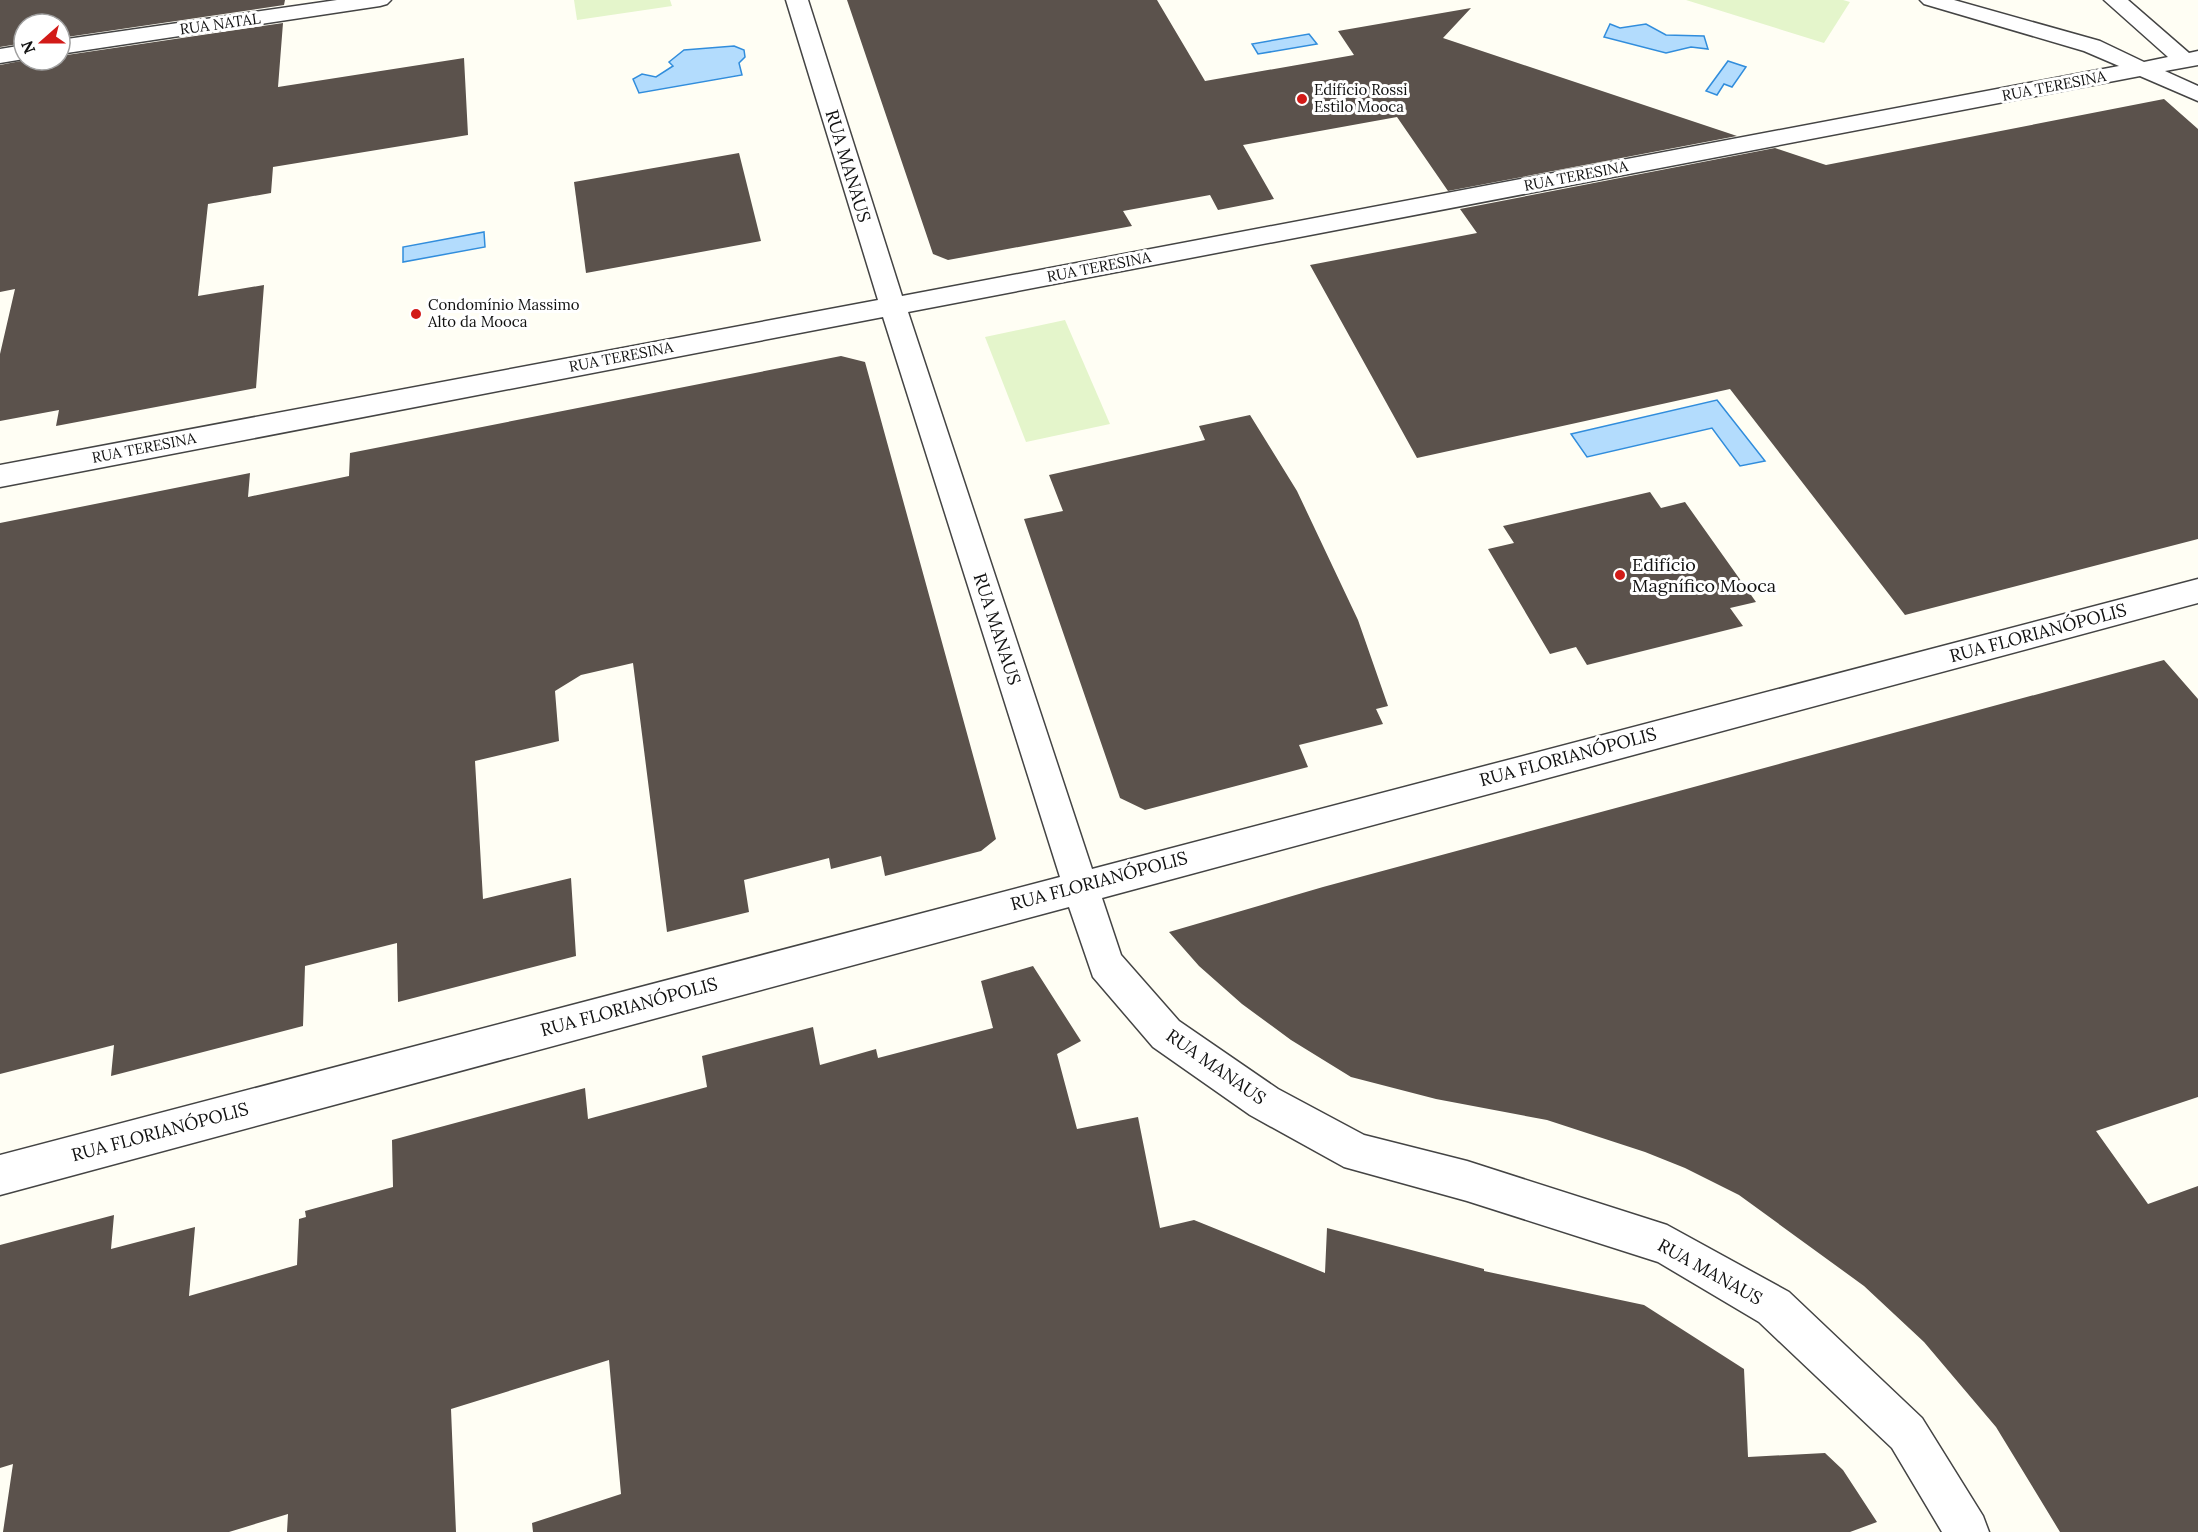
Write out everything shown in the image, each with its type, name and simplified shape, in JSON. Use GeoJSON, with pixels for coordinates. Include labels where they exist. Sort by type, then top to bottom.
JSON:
{"type":"FeatureCollection","features":[{"type":"Feature","properties":{"kind":"street","name":"RUA NATAL"},"geometry":{"type":"LineString","coordinates":[[72,45],[380,0]]}},
{"type":"Feature","properties":{"kind":"street","name":"RUA MANAUS"},"geometry":{"type":"LineString","coordinates":[[797,0],[892,306],[1106,965],[1166,1034],[1264,1102],[1358,1153],[1467,1181],[1667,1245],[1774,1307],[1907,1433],[1967,1532]]}},
{"type":"Feature","properties":{"kind":"street"},"geometry":{"type":"LineString","coordinates":[[1931,0],[2092,46],[2198,94]]}},
{"type":"Feature","properties":{"kind":"street"},"geometry":{"type":"LineString","coordinates":[[2115,0],[2192,60]]}},
{"type":"Feature","properties":{"kind":"street","name":"RUA TERESINA"},"geometry":{"type":"LineString","coordinates":[[0,476],[2192,60]]}},
{"type":"Feature","properties":{"kind":"street","name":"RUA FLORIANÓPOLIS"},"geometry":{"type":"LineString","coordinates":[[0,1175],[1080,886],[2198,591]]}},
{"type":"Feature","properties":{"kind":"green space"},"geometry":{"type":"Polygon","coordinates":[[[574,0],[670,0],[672,6],[577,20],[574,0]]]}},
{"type":"Feature","properties":{"kind":"green space"},"geometry":{"type":"Polygon","coordinates":[[[1686,0],[1843,0],[1850,2],[1824,43],[1686,0]]]}},
{"type":"Feature","properties":{"kind":"green space"},"geometry":{"type":"Polygon","coordinates":[[[1065,320],[1110,424],[1026,442],[985,337],[1065,320]]]}},
{"type":"Feature","properties":{"kind":"water"},"geometry":{"type":"Polygon","coordinates":[[[1610,24],[1620,28],[1646,24],[1666,35],[1704,36],[1708,49],[1691,47],[1666,53],[1604,37],[1610,24]]]}},
{"type":"Feature","properties":{"kind":"water"},"geometry":{"type":"Polygon","coordinates":[[[1309,34],[1317,44],[1258,54],[1252,44],[1309,34]]]}},
{"type":"Feature","properties":{"kind":"water"},"geometry":{"type":"Polygon","coordinates":[[[734,46],[744,50],[745,57],[739,63],[742,75],[639,93],[633,79],[642,74],[656,77],[673,66],[669,62],[684,50],[734,46]]]}},
{"type":"Feature","properties":{"kind":"water"},"geometry":{"type":"Polygon","coordinates":[[[1728,61],[1746,67],[1732,87],[1724,84],[1717,95],[1706,91],[1728,61]]]}},
{"type":"Feature","properties":{"kind":"water"},"geometry":{"type":"Polygon","coordinates":[[[484,232],[485,247],[403,262],[403,247],[484,232]]]}},
{"type":"Feature","properties":{"kind":"water"},"geometry":{"type":"Polygon","coordinates":[[[1717,400],[1765,461],[1740,466],[1712,428],[1587,457],[1571,434],[1717,400]]]}},
{"type":"Feature","properties":{"kind":"building"},"geometry":{"type":"Polygon","coordinates":[[[0,0],[285,0],[284,5],[72,36],[72,12],[12,12],[12,45],[0,47],[0,0]]]}},
{"type":"Feature","properties":{"kind":"building"},"geometry":{"type":"Polygon","coordinates":[[[847,0],[1157,0],[1205,81],[1354,55],[1338,31],[1471,8],[1443,38],[1737,136],[1448,191],[1397,117],[1243,145],[1274,199],[1218,210],[1210,195],[1123,211],[1132,226],[948,260],[933,254],[847,0]]]}},
{"type":"Feature","properties":{"kind":"building"},"geometry":{"type":"Polygon","coordinates":[[[283,23],[278,87],[464,58],[468,135],[273,167],[271,193],[208,204],[198,296],[264,285],[256,388],[56,426],[59,410],[0,421],[0,354],[15,289],[0,292],[0,65],[12,63],[12,72],[72,72],[72,54],[283,23]]]}},
{"type":"Feature","properties":{"kind":"building"},"geometry":{"type":"Polygon","coordinates":[[[2164,99],[2198,129],[2198,539],[1905,615],[1730,389],[1417,458],[1310,265],[1477,233],[1460,209],[1775,148],[1826,165],[2164,99]]]}},
{"type":"Feature","properties":{"kind":"building"},"geometry":{"type":"Polygon","coordinates":[[[739,153],[761,241],[586,273],[574,182],[739,153]]]}},
{"type":"Feature","properties":{"kind":"building"},"geometry":{"type":"Polygon","coordinates":[[[841,356],[865,362],[996,839],[981,851],[885,876],[881,856],[831,869],[829,858],[744,880],[749,912],[667,932],[633,663],[581,675],[555,691],[559,741],[475,761],[483,899],[571,878],[576,956],[398,1002],[397,943],[305,966],[303,1026],[111,1076],[114,1045],[0,1074],[0,523],[250,473],[248,497],[349,476],[350,453],[841,356]]]}},
{"type":"Feature","properties":{"kind":"building"},"geometry":{"type":"Polygon","coordinates":[[[1250,415],[1297,491],[1358,620],[1388,706],[1376,709],[1383,724],[1299,745],[1308,767],[1145,810],[1120,798],[1024,519],[1063,511],[1049,475],[1205,440],[1199,426],[1250,415]]]}},
{"type":"Feature","properties":{"kind":"building","name":"Edifício Magnífico Mooca"},"geometry":{"type":"Polygon","coordinates":[[[1650,492],[1661,508],[1685,502],[1756,602],[1730,608],[1743,626],[1587,665],[1576,647],[1550,654],[1488,549],[1514,543],[1503,526],[1650,492]]]}},
{"type":"Feature","properties":{"kind":"building"},"geometry":{"type":"Polygon","coordinates":[[[2164,660],[2198,699],[2198,1097],[2096,1131],[2148,1204],[2198,1186],[2198,1532],[2060,1532],[1996,1427],[1924,1342],[1864,1286],[1739,1195],[1685,1168],[1645,1152],[1547,1120],[1436,1099],[1351,1077],[1291,1040],[1242,1004],[1199,966],[1169,932],[1323,887],[2164,660]]]}},
{"type":"Feature","properties":{"kind":"building"},"geometry":{"type":"Polygon","coordinates":[[[1033,966],[1081,1041],[1057,1054],[1077,1129],[1138,1117],[1160,1228],[1194,1220],[1325,1273],[1327,1228],[1484,1269],[1484,1271],[1644,1305],[1744,1369],[1748,1457],[1825,1453],[1843,1470],[1877,1522],[1850,1532],[533,1532],[532,1523],[621,1494],[609,1360],[451,1409],[456,1532],[287,1532],[288,1514],[229,1532],[3,1532],[13,1464],[0,1468],[0,1245],[114,1215],[111,1249],[195,1227],[189,1296],[297,1265],[299,1219],[306,1217],[305,1211],[393,1187],[392,1140],[585,1088],[588,1119],[707,1087],[702,1056],[813,1027],[820,1065],[876,1049],[878,1058],[993,1028],[981,981],[1033,966]]]}},
{"type":"Feature","properties":{"kind":"place","name":"Edifício Rossi Estilo Mooca"},"geometry":{"type":"Point","coordinates":[1302,99]}},
{"type":"Feature","properties":{"kind":"place","name":"Condomínio Massimo Alto da Mooca"},"geometry":{"type":"Point","coordinates":[416,314]}},
{"type":"Feature","properties":{"kind":"place","name":"Edifício Magnífico Mooca"},"geometry":{"type":"Point","coordinates":[1620,575]}}]}
